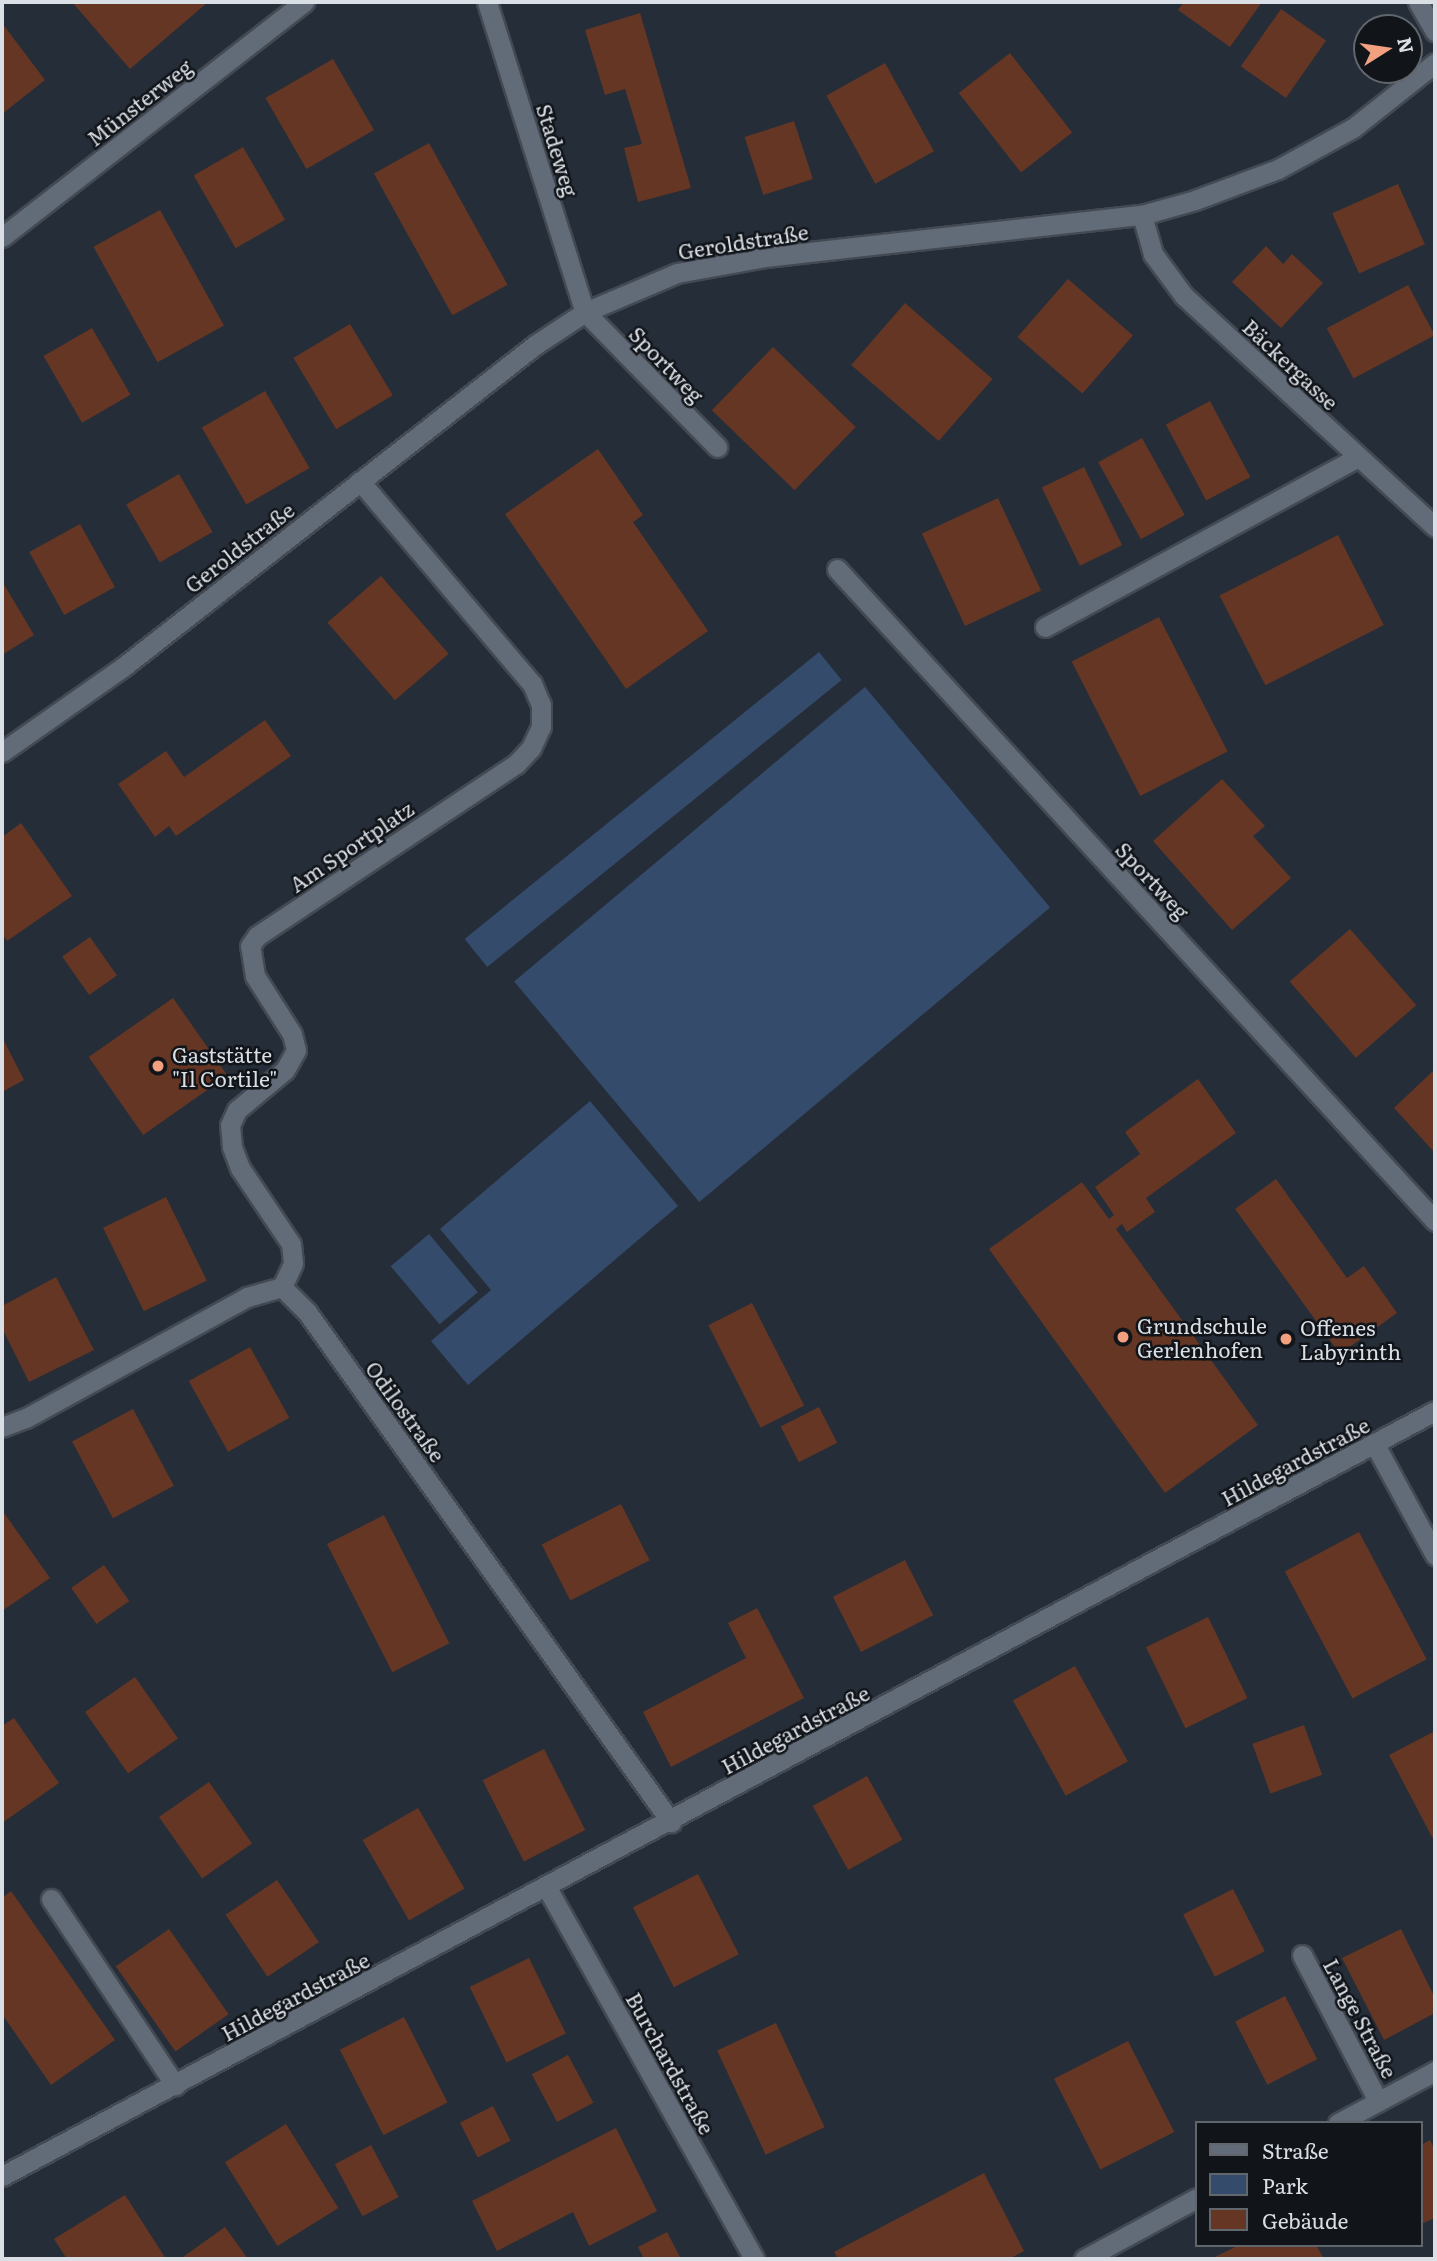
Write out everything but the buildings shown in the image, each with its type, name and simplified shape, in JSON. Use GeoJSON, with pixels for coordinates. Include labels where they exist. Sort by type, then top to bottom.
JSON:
{"type":"FeatureCollection","features":[{"type":"Feature","properties":{"kind":"street","name":"Münsterweg"},"geometry":{"type":"LineString","coordinates":[[2,237],[304,2]]}},
{"type":"Feature","properties":{"kind":"street","name":"Stadeweg"},"geometry":{"type":"LineString","coordinates":[[487,2],[585,312]]}},
{"type":"Feature","properties":{"kind":"street"},"geometry":{"type":"LineString","coordinates":[[1418,2],[1435,32]]}},
{"type":"Feature","properties":{"kind":"street","name":"Geroldstraße"},"geometry":{"type":"LineString","coordinates":[[2,752],[123,667],[535,345],[585,312],[677,273],[765,257],[1142,215],[1278,169],[1353,128],[1435,63]]}},
{"type":"Feature","properties":{"kind":"street","name":"Bäckergasse"},"geometry":{"type":"LineString","coordinates":[[1142,215],[1153,254],[1184,296],[1435,527]]}},
{"type":"Feature","properties":{"kind":"street","name":"Sportweg"},"geometry":{"type":"LineString","coordinates":[[585,312],[717,447]]}},
{"type":"Feature","properties":{"kind":"street"},"geometry":{"type":"LineString","coordinates":[[1045,627],[1358,457]]}},
{"type":"Feature","properties":{"kind":"street","name":"Am Sportplatz"},"geometry":{"type":"LineString","coordinates":[[282,1287],[293,1263],[291,1244],[240,1168],[232,1147],[230,1125],[237,1110],[285,1070],[296,1050],[292,1034],[255,976],[250,946],[257,936],[516,764],[531,748],[541,727],[541,705],[532,684],[360,481]]}},
{"type":"Feature","properties":{"kind":"street","name":"Sportweg"},"geometry":{"type":"LineString","coordinates":[[837,569],[1435,1221]]}},
{"type":"Feature","properties":{"kind":"street"},"geometry":{"type":"LineString","coordinates":[[2,1427],[26,1418],[247,1297],[282,1287]]}},
{"type":"Feature","properties":{"kind":"street","name":"Odilostraße"},"geometry":{"type":"LineString","coordinates":[[282,1287],[307,1312],[671,1822]]}},
{"type":"Feature","properties":{"kind":"street","name":"Hildegardstraße"},"geometry":{"type":"LineString","coordinates":[[2,2176],[671,1822],[1435,1411]]}},
{"type":"Feature","properties":{"kind":"street"},"geometry":{"type":"LineString","coordinates":[[1374,1444],[1435,1555]]}},
{"type":"Feature","properties":{"kind":"street","name":"Burchardstraße"},"geometry":{"type":"LineString","coordinates":[[547,1888],[754,2259]]}},
{"type":"Feature","properties":{"kind":"street"},"geometry":{"type":"LineString","coordinates":[[51,1899],[175,2085]]}},
{"type":"Feature","properties":{"kind":"street","name":"Lange Straße"},"geometry":{"type":"LineString","coordinates":[[1302,1955],[1378,2101]]}},
{"type":"Feature","properties":{"kind":"street","name":"Lange Straße"},"geometry":{"type":"LineString","coordinates":[[1342,2121],[1435,2071]]}},
{"type":"Feature","properties":{"kind":"street"},"geometry":{"type":"LineString","coordinates":[[1084,2259],[1196,2199]]}},
{"type":"Feature","properties":{"kind":"green space"},"geometry":{"type":"Polygon","coordinates":[[[819,652],[842,680],[487,967],[465,939],[819,652]]]}},
{"type":"Feature","properties":{"kind":"green space"},"geometry":{"type":"Polygon","coordinates":[[[865,687],[1050,908],[699,1202],[514,981],[865,687]]]}},
{"type":"Feature","properties":{"kind":"green space"},"geometry":{"type":"Polygon","coordinates":[[[590,1101],[678,1206],[468,1385],[431,1341],[491,1290],[440,1229],[590,1101]]]}},
{"type":"Feature","properties":{"kind":"green space"},"geometry":{"type":"Polygon","coordinates":[[[429,1234],[478,1292],[440,1324],[391,1266],[429,1234]]]}},
{"type":"Feature","properties":{"kind":"place","name":"Gaststätte \"Il Cortile\""},"geometry":{"type":"Point","coordinates":[158,1066]}},
{"type":"Feature","properties":{"kind":"place","name":"Grundschule Gerlenhofen"},"geometry":{"type":"Point","coordinates":[1123,1337]}},
{"type":"Feature","properties":{"kind":"place","name":"Offenes Labyrinth"},"geometry":{"type":"Point","coordinates":[1286,1339]}}]}
